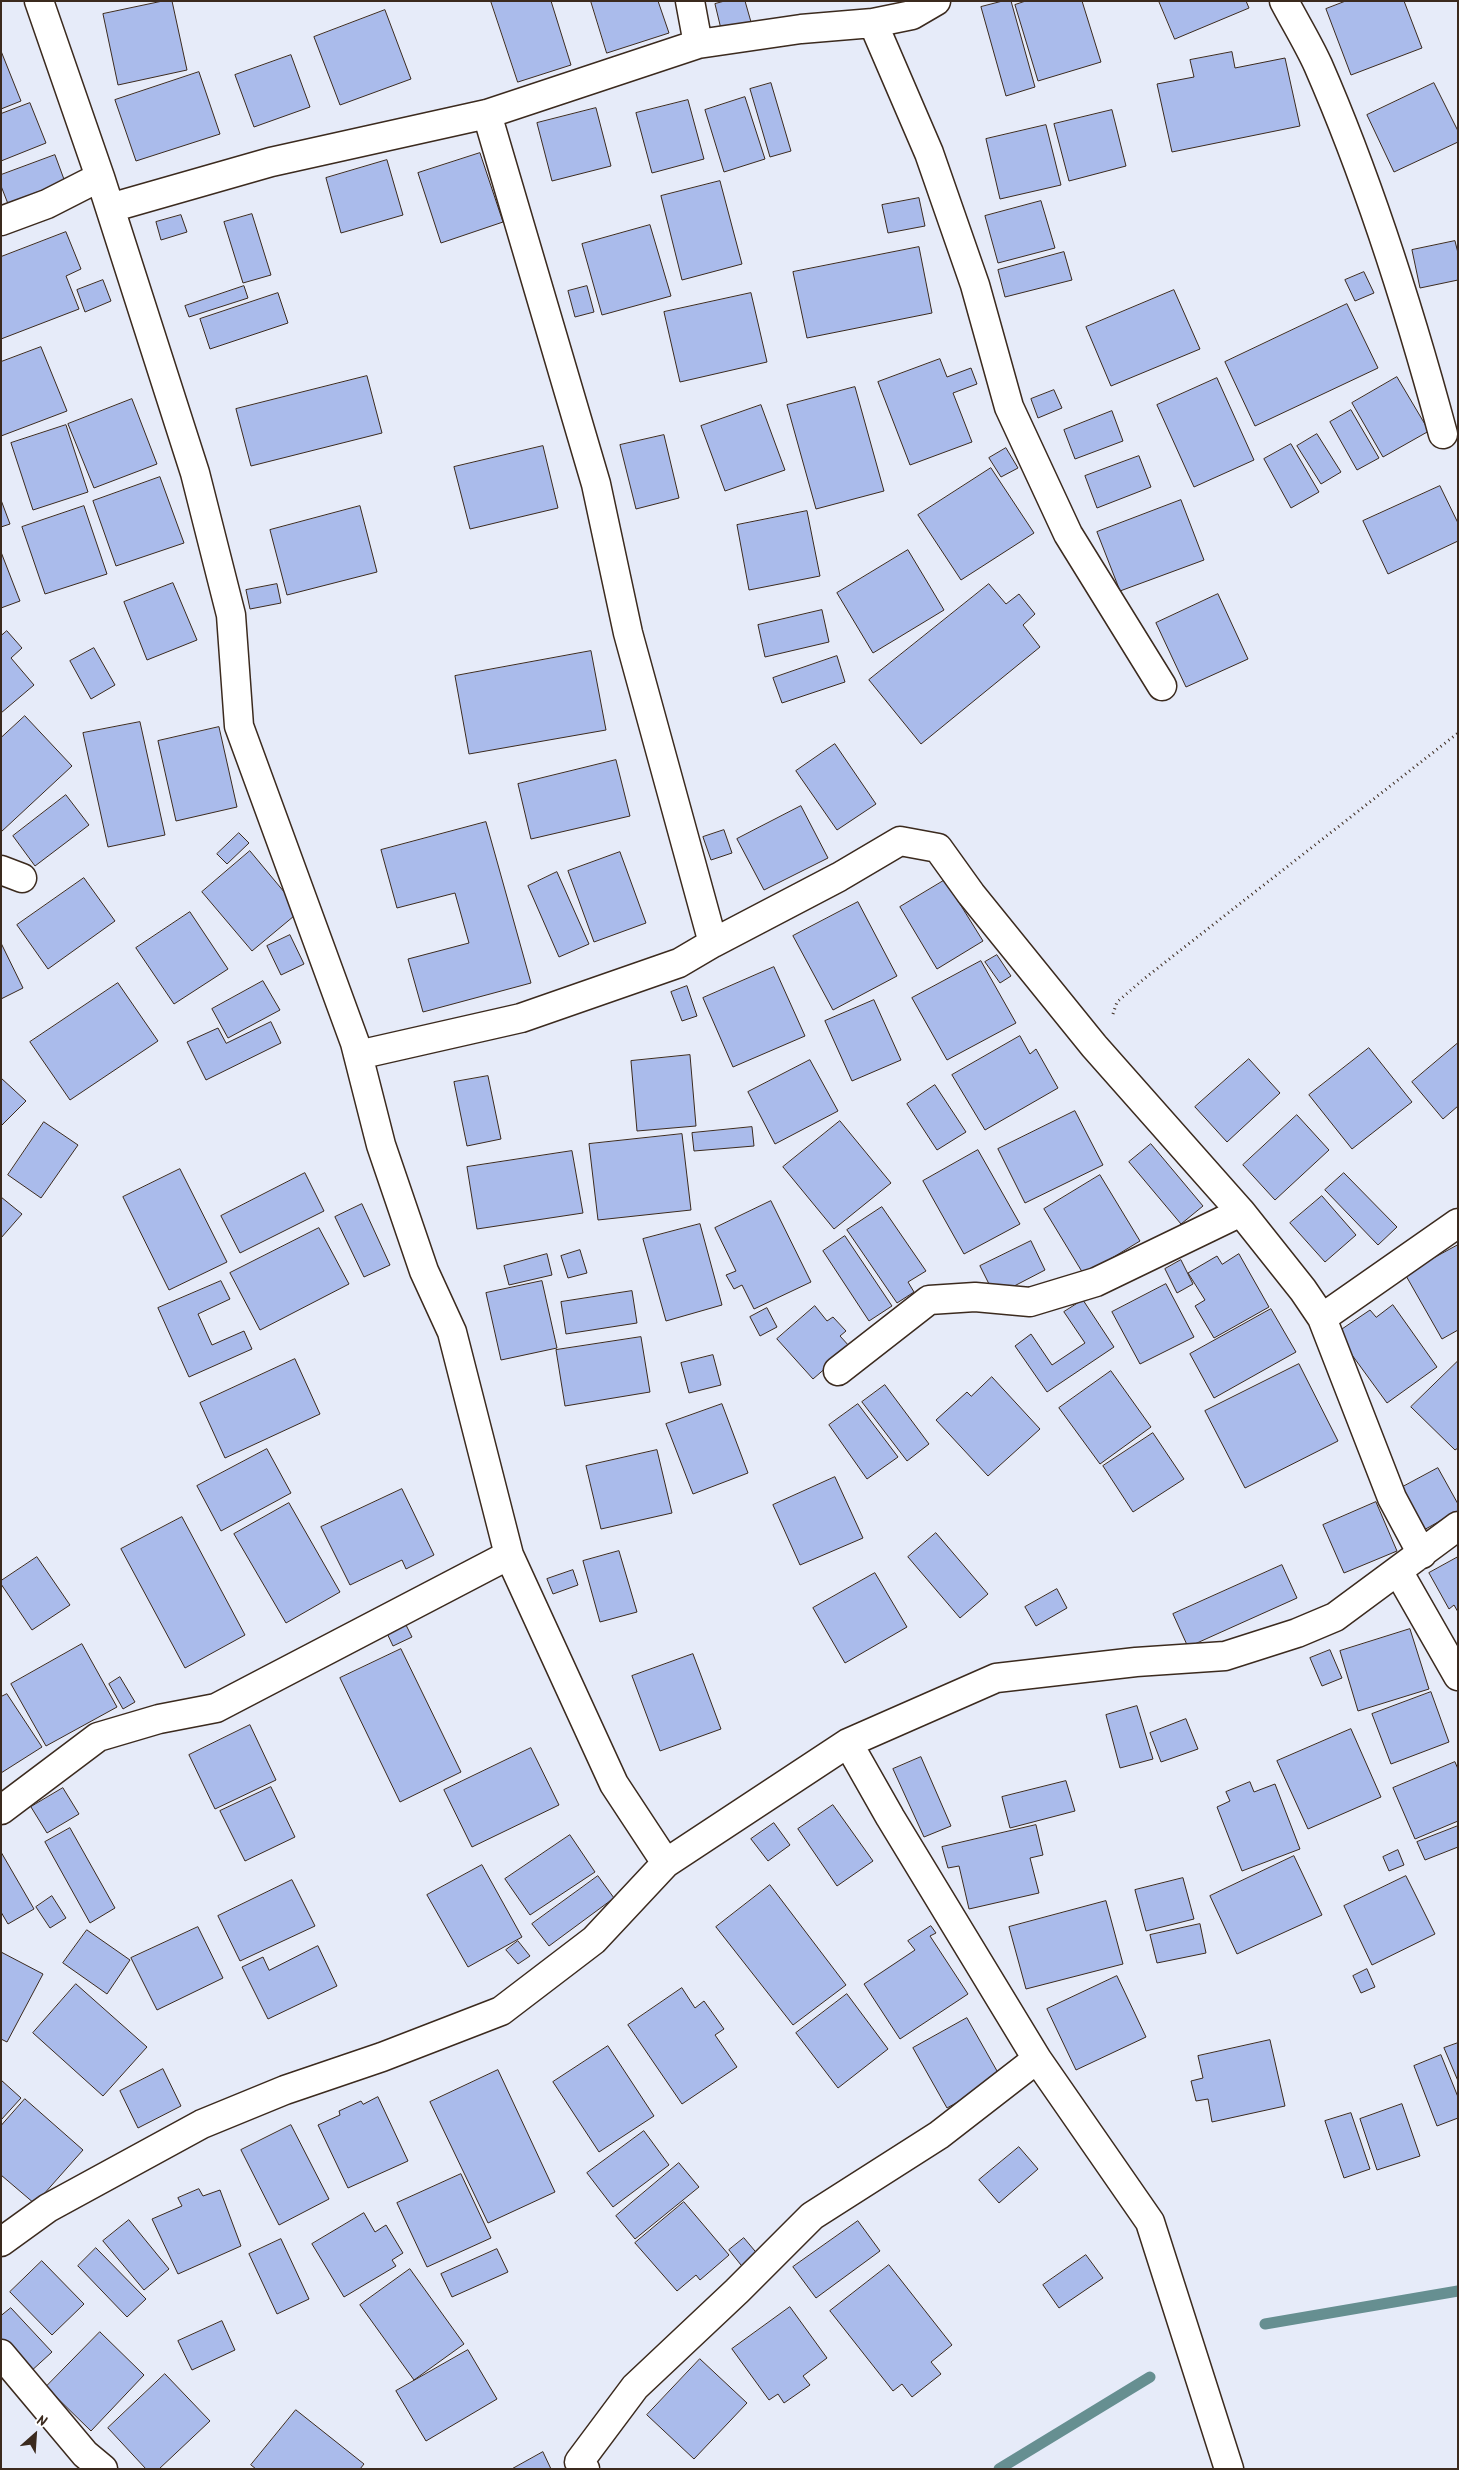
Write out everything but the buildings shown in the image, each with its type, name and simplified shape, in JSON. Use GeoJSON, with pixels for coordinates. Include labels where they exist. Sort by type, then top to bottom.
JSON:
{"type":"FeatureCollection","features":[{"type":"Feature","properties":{"kind":"street"},"geometry":{"type":"LineString","coordinates":[[39,1],[100,177],[195,473],[231,616],[239,726],[358,1055],[381,1145],[424,1272],[454,1339],[509,1554],[614,1784],[666,1863]]}},
{"type":"Feature","properties":{"kind":"street"},"geometry":{"type":"LineString","coordinates":[[690,1],[698,44]]}},
{"type":"Feature","properties":{"kind":"street"},"geometry":{"type":"LineString","coordinates":[[110,208],[271,162],[487,114],[698,44],[801,28],[873,23],[912,15],[936,1]]}},
{"type":"Feature","properties":{"kind":"street"},"geometry":{"type":"LineString","coordinates":[[1284,1],[1317,63],[1371,199],[1411,316],[1443,434]]}},
{"type":"Feature","properties":{"kind":"street"},"geometry":{"type":"LineString","coordinates":[[873,23],[929,153],[974,285],[1009,407],[1068,534],[1162,686]]}},
{"type":"Feature","properties":{"kind":"street"},"geometry":{"type":"LineString","coordinates":[[487,114],[596,484],[628,633],[713,943]]}},
{"type":"Feature","properties":{"kind":"street"},"geometry":{"type":"LineString","coordinates":[[1,221],[47,204],[100,177]]}},
{"type":"Feature","properties":{"kind":"street"},"geometry":{"type":"LineString","coordinates":[[358,1055],[522,1018],[679,963],[713,943],[839,877],[900,841],[938,848],[971,894],[1094,1046],[1240,1212],[1303,1290],[1322,1318],[1392,1498],[1422,1554]]}},
{"type":"Feature","properties":{"kind":"street"},"geometry":{"type":"LineString","coordinates":[[838,1371],[929,1300],[975,1297],[1030,1302],[1096,1282],[1240,1212]]}},
{"type":"Feature","properties":{"kind":"street"},"geometry":{"type":"LineString","coordinates":[[1322,1318],[1458,1223]]}},
{"type":"Feature","properties":{"kind":"street"},"geometry":{"type":"LineString","coordinates":[[1,2242],[48,2208],[202,2124],[285,2090],[382,2057],[501,2011],[594,1940],[666,1863],[848,1743],[996,1678],[1136,1662],[1225,1656],[1297,1632],[1335,1616],[1458,1526]]}},
{"type":"Feature","properties":{"kind":"street"},"geometry":{"type":"LineString","coordinates":[[1,1810],[98,1737],[159,1719],[216,1708],[509,1554]]}},
{"type":"Feature","properties":{"kind":"street"},"geometry":{"type":"LineString","coordinates":[[1398,1571],[1458,1676]]}},
{"type":"Feature","properties":{"kind":"street"},"geometry":{"type":"LineString","coordinates":[[848,1743],[890,1818],[1038,2058],[1150,2222],[1229,2469]]}},
{"type":"Feature","properties":{"kind":"street"},"geometry":{"type":"LineString","coordinates":[[585,2469],[579,2462],[635,2387],[737,2291],[812,2216],[939,2135],[1038,2058]]}},
{"type":"Feature","properties":{"kind":"street"},"geometry":{"type":"LineString","coordinates":[[1,2354],[85,2454],[103,2469]]}},
{"type":"Feature","properties":{"kind":"path"},"geometry":{"type":"LineString","coordinates":[[1094,1046],[1108,1028],[1117,1002],[1145,978],[1458,733]]}},
{"type":"Feature","properties":{"kind":"waterway"},"geometry":{"type":"LineString","coordinates":[[1265,2324],[1458,2291]]}},
{"type":"Feature","properties":{"kind":"waterway"},"geometry":{"type":"LineString","coordinates":[[999,2469],[1150,2377]]}}]}
